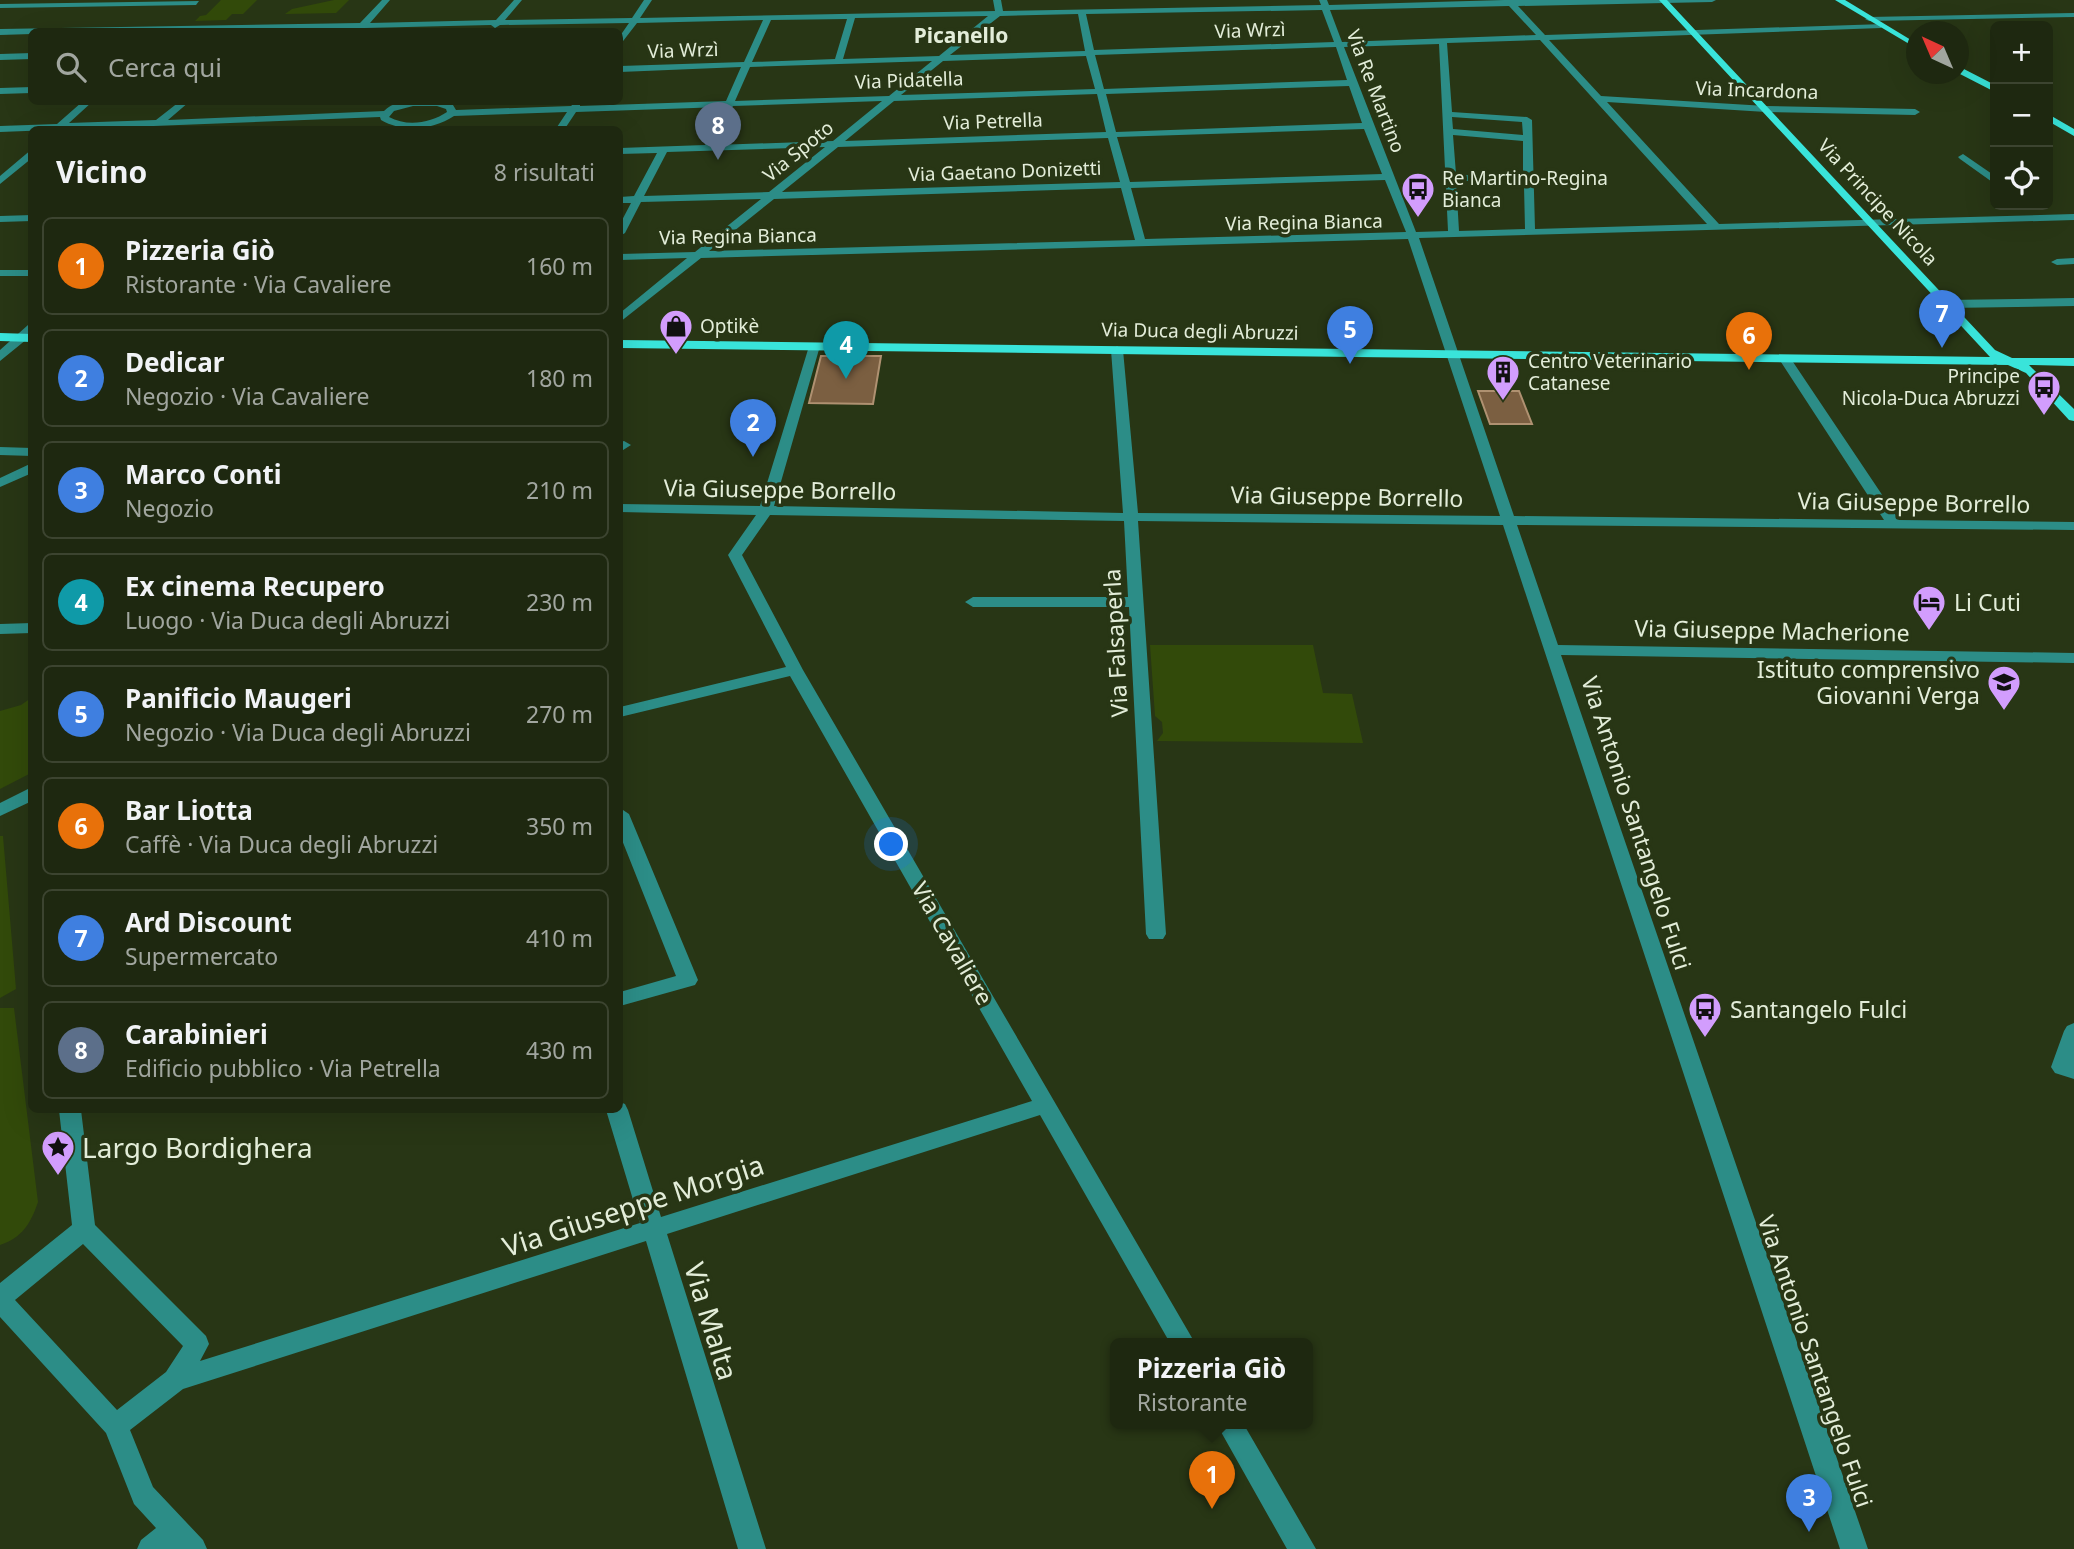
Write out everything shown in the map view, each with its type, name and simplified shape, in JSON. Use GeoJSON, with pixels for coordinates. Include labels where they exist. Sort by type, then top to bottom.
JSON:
{"type":"FeatureCollection","features":[{"type":"Feature","properties":{"kind":"main road","name":"Via Principe Nicola"},"geometry":{"type":"LineString","coordinates":[[1663,0],[1991,353],[2030,370],[2074,417]]}},
{"type":"Feature","properties":{"kind":"main road"},"geometry":{"type":"LineString","coordinates":[[1839,0],[1906,40]]}},
{"type":"Feature","properties":{"kind":"main road"},"geometry":{"type":"LineString","coordinates":[[1969,75],[1990,86]]}},
{"type":"Feature","properties":{"kind":"main road"},"geometry":{"type":"LineString","coordinates":[[2053,120],[2074,133]]}},
{"type":"Feature","properties":{"kind":"main road"},"geometry":{"type":"LineString","coordinates":[[0,337],[27,337]]}},
{"type":"Feature","properties":{"kind":"main road","name":"Via Duca degli Abruzzi"},"geometry":{"type":"LineString","coordinates":[[623,344],[2074,362]]}},
{"type":"Feature","properties":{"kind":"street"},"geometry":{"type":"LineString","coordinates":[[361,28],[386,0]]}},
{"type":"Feature","properties":{"kind":"street"},"geometry":{"type":"LineString","coordinates":[[493,28],[518,0]]}},
{"type":"Feature","properties":{"kind":"street"},"geometry":{"type":"LineString","coordinates":[[623,38],[648,0]]}},
{"type":"Feature","properties":{"kind":"street"},"geometry":{"type":"LineString","coordinates":[[998,0],[999,13]]}},
{"type":"Feature","properties":{"kind":"street"},"geometry":{"type":"LineString","coordinates":[[361,28],[1324,4],[1712,0]]}},
{"type":"Feature","properties":{"kind":"street"},"geometry":{"type":"LineString","coordinates":[[1,3],[198,1]]}},
{"type":"Feature","properties":{"kind":"street"},"geometry":{"type":"LineString","coordinates":[[187,10],[198,1]]}},
{"type":"Feature","properties":{"kind":"street"},"geometry":{"type":"LineString","coordinates":[[1510,2],[1717,228]]}},
{"type":"Feature","properties":{"kind":"street","name":"Via Re Martino"},"geometry":{"type":"LineString","coordinates":[[1324,4],[1368,126],[1391,177],[1413,237],[1451,353]]}},
{"type":"Feature","properties":{"kind":"street"},"geometry":{"type":"LineString","coordinates":[[749,19],[753,9]]}},
{"type":"Feature","properties":{"kind":"street"},"geometry":{"type":"LineString","coordinates":[[1082,12],[1090,53],[1141,243]]}},
{"type":"Feature","properties":{"kind":"street","name":"Via Spoto"},"geometry":{"type":"LineString","coordinates":[[623,316],[999,13]]}},
{"type":"Feature","properties":{"kind":"street"},"geometry":{"type":"LineString","coordinates":[[1869,19],[2074,15]]}},
{"type":"Feature","properties":{"kind":"street"},"geometry":{"type":"LineString","coordinates":[[838,62],[852,16]]}},
{"type":"Feature","properties":{"kind":"street"},"geometry":{"type":"LineString","coordinates":[[167,28],[178,18]]}},
{"type":"Feature","properties":{"kind":"street"},"geometry":{"type":"LineString","coordinates":[[709,148],[768,18]]}},
{"type":"Feature","properties":{"kind":"street","name":"Via Wrzì"},"geometry":{"type":"LineString","coordinates":[[623,69],[1881,26]]}},
{"type":"Feature","properties":{"kind":"street"},"geometry":{"type":"LineString","coordinates":[[0,32],[28,32]]}},
{"type":"Feature","properties":{"kind":"street"},"geometry":{"type":"LineString","coordinates":[[1443,41],[1454,236]]}},
{"type":"Feature","properties":{"kind":"street"},"geometry":{"type":"LineString","coordinates":[[0,57],[28,56]]}},
{"type":"Feature","properties":{"kind":"street","name":"Via Pidatella"},"geometry":{"type":"LineString","coordinates":[[623,104],[1353,83]]}},
{"type":"Feature","properties":{"kind":"street"},"geometry":{"type":"LineString","coordinates":[[0,91],[28,90]]}},
{"type":"Feature","properties":{"kind":"street","name":"Via Incardona"},"geometry":{"type":"LineString","coordinates":[[1598,99],[1766,110],[1915,112]]}},
{"type":"Feature","properties":{"kind":"street"},"geometry":{"type":"LineString","coordinates":[[60,126],[84,105]]}},
{"type":"Feature","properties":{"kind":"street"},"geometry":{"type":"LineString","coordinates":[[158,123],[180,105]]}},
{"type":"Feature","properties":{"kind":"street"},"geometry":{"type":"LineString","coordinates":[[98,126],[384,114],[397,107],[410,105]]}},
{"type":"Feature","properties":{"kind":"street"},"geometry":{"type":"LineString","coordinates":[[447,105],[452,113]]}},
{"type":"Feature","properties":{"kind":"street"},"geometry":{"type":"LineString","coordinates":[[562,126],[577,105]]}},
{"type":"Feature","properties":{"kind":"street","name":"Via Pidatella"},"geometry":{"type":"LineString","coordinates":[[411,126],[432,122],[452,113],[577,105]]}},
{"type":"Feature","properties":{"kind":"street"},"geometry":{"type":"LineString","coordinates":[[255,126],[275,108]]}},
{"type":"Feature","properties":{"kind":"street"},"geometry":{"type":"LineString","coordinates":[[384,114],[386,120],[403,126]]}},
{"type":"Feature","properties":{"kind":"street"},"geometry":{"type":"LineString","coordinates":[[1447,114],[1527,120],[1530,233]]}},
{"type":"Feature","properties":{"kind":"street","name":"Via Petrella"},"geometry":{"type":"LineString","coordinates":[[623,151],[1368,126]]}},
{"type":"Feature","properties":{"kind":"street"},"geometry":{"type":"LineString","coordinates":[[0,129],[28,129]]}},
{"type":"Feature","properties":{"kind":"street"},"geometry":{"type":"LineString","coordinates":[[1448,132],[1527,138]]}},
{"type":"Feature","properties":{"kind":"street"},"geometry":{"type":"LineString","coordinates":[[623,227],[664,149]]}},
{"type":"Feature","properties":{"kind":"street"},"geometry":{"type":"LineString","coordinates":[[0,181],[5,171],[28,155]]}},
{"type":"Feature","properties":{"kind":"street"},"geometry":{"type":"LineString","coordinates":[[1963,157],[1990,177]]}},
{"type":"Feature","properties":{"kind":"street"},"geometry":{"type":"LineString","coordinates":[[5,171],[28,170]]}},
{"type":"Feature","properties":{"kind":"street","name":"Via Gaetano Donizetti"},"geometry":{"type":"LineString","coordinates":[[623,201],[1391,177]]}},
{"type":"Feature","properties":{"kind":"street"},"geometry":{"type":"LineString","coordinates":[[1451,177],[1528,183]]}},
{"type":"Feature","properties":{"kind":"street"},"geometry":{"type":"LineString","coordinates":[[2034,210],[2045,218]]}},
{"type":"Feature","properties":{"kind":"street","name":"Via Regina Bianca"},"geometry":{"type":"LineString","coordinates":[[623,257],[1870,225],[2074,217]]}},
{"type":"Feature","properties":{"kind":"street"},"geometry":{"type":"LineString","coordinates":[[0,219],[28,218]]}},
{"type":"Feature","properties":{"kind":"street"},"geometry":{"type":"LineString","coordinates":[[2057,262],[2074,261]]}},
{"type":"Feature","properties":{"kind":"street"},"geometry":{"type":"LineString","coordinates":[[0,273],[28,272]]}},
{"type":"Feature","properties":{"kind":"street"},"geometry":{"type":"LineString","coordinates":[[1947,304],[2074,302]]}},
{"type":"Feature","properties":{"kind":"street"},"geometry":{"type":"LineString","coordinates":[[0,357],[27,337]]}},
{"type":"Feature","properties":{"kind":"street","name":"Via Cavaliere"},"geometry":{"type":"LineString","coordinates":[[814,346],[766,511],[735,555],[795,670],[1180,1338]]}},
{"type":"Feature","properties":{"kind":"street","name":"Via Falsaperla"},"geometry":{"type":"LineString","coordinates":[[1117,350],[1131,517],[1156,934]]}},
{"type":"Feature","properties":{"kind":"street","name":"Via Antonio Santangelo Fulci"},"geometry":{"type":"LineString","coordinates":[[1451,353],[1554,650],[1769,1301],[1854,1549]]}},
{"type":"Feature","properties":{"kind":"street"},"geometry":{"type":"LineString","coordinates":[[1785,359],[1895,525]]}},
{"type":"Feature","properties":{"kind":"street"},"geometry":{"type":"LineString","coordinates":[[0,451],[28,452]]}},
{"type":"Feature","properties":{"kind":"street"},"geometry":{"type":"LineString","coordinates":[[0,483],[28,469]]}},
{"type":"Feature","properties":{"kind":"street","name":"Via Giuseppe Borrello"},"geometry":{"type":"LineString","coordinates":[[623,508],[1131,517],[2074,526]]}},
{"type":"Feature","properties":{"kind":"street"},"geometry":{"type":"LineString","coordinates":[[973,602],[1134,602]]}},
{"type":"Feature","properties":{"kind":"street"},"geometry":{"type":"LineString","coordinates":[[0,629],[28,628]]}},
{"type":"Feature","properties":{"kind":"street","name":"Via Giuseppe Macherione"},"geometry":{"type":"LineString","coordinates":[[1554,650],[2074,658]]}},
{"type":"Feature","properties":{"kind":"street"},"geometry":{"type":"LineString","coordinates":[[623,711],[795,670]]}},
{"type":"Feature","properties":{"kind":"street"},"geometry":{"type":"LineString","coordinates":[[0,810],[28,795]]}},
{"type":"Feature","properties":{"kind":"street"},"geometry":{"type":"LineString","coordinates":[[623,821],[688,980],[623,998]]}},
{"type":"Feature","properties":{"kind":"street"},"geometry":{"type":"LineString","coordinates":[[2074,1031],[2062,1067],[2074,1071]]}},
{"type":"Feature","properties":{"kind":"street","name":"Via Giuseppe Morgia"},"geometry":{"type":"LineString","coordinates":[[175,1380],[1046,1105]]}},
{"type":"Feature","properties":{"kind":"street"},"geometry":{"type":"LineString","coordinates":[[71,1113],[84,1229],[197,1344],[175,1380],[116,1426]]}},
{"type":"Feature","properties":{"kind":"street","name":"Via Malta"},"geometry":{"type":"LineString","coordinates":[[618,1113],[752,1549]]}},
{"type":"Feature","properties":{"kind":"street"},"geometry":{"type":"LineString","coordinates":[[84,1229],[0,1298],[116,1426],[143,1495],[183,1539],[151,1549]]}},
{"type":"Feature","properties":{"kind":"street"},"geometry":{"type":"LineString","coordinates":[[1232,1429],[1301,1549]]}},
{"type":"Feature","properties":{"kind":"green space"},"geometry":{"type":"Polygon","coordinates":[[[221,0],[257,0],[243,14],[232,14],[226,20],[195,21],[206,15],[221,0]]]}},
{"type":"Feature","properties":{"kind":"green space"},"geometry":{"type":"Polygon","coordinates":[[[334,0],[349,0],[336,13],[285,14],[292,9],[334,0]]]}},
{"type":"Feature","properties":{"kind":"green space"},"geometry":{"type":"Polygon","coordinates":[[[1150,645],[1313,645],[1323,693],[1352,694],[1363,743],[1157,741],[1163,733],[1162,722],[1155,716],[1150,645]]]}},
{"type":"Feature","properties":{"kind":"green space"},"geometry":{"type":"Polygon","coordinates":[[[28,700],[28,775],[0,789],[0,711],[28,700]]]}},
{"type":"Feature","properties":{"kind":"green space"},"geometry":{"type":"Polygon","coordinates":[[[0,836],[3,836],[16,989],[0,998],[0,836]]]}},
{"type":"Feature","properties":{"kind":"green space"},"geometry":{"type":"Polygon","coordinates":[[[0,1008],[14,1008],[38,1202],[25,1229],[0,1245],[0,1008]]]}},
{"type":"Feature","properties":{"kind":"building"},"geometry":{"type":"Polygon","coordinates":[[[821,356],[881,356],[873,404],[809,403],[821,356]]]}},
{"type":"Feature","properties":{"kind":"building","name":"Centro Veterinario Catanese"},"geometry":{"type":"Polygon","coordinates":[[[1478,391],[1519,391],[1532,424],[1490,424],[1478,391]]]}},
{"type":"Feature","properties":{"kind":"place","name":"Carabinieri"},"geometry":{"type":"Point","coordinates":[718,160]}},
{"type":"Feature","properties":{"kind":"place","name":"Re Martino-Regina Bianca"},"geometry":{"type":"Point","coordinates":[1418,219]}},
{"type":"Feature","properties":{"kind":"place","name":"Ard Discount"},"geometry":{"type":"Point","coordinates":[1942,348]}},
{"type":"Feature","properties":{"kind":"place","name":"Optikè"},"geometry":{"type":"Point","coordinates":[676,356]}},
{"type":"Feature","properties":{"kind":"place","name":"Panificio Maugeri"},"geometry":{"type":"Point","coordinates":[1350,364]}},
{"type":"Feature","properties":{"kind":"place","name":"Bar Liotta"},"geometry":{"type":"Point","coordinates":[1749,370]}},
{"type":"Feature","properties":{"kind":"place","name":"Ex cinema Recupero"},"geometry":{"type":"Point","coordinates":[846,379]}},
{"type":"Feature","properties":{"kind":"place","name":"Centro Veterinario Catanese"},"geometry":{"type":"Point","coordinates":[1503,402]}},
{"type":"Feature","properties":{"kind":"place","name":"Principe Nicola-Duca Abruzzi"},"geometry":{"type":"Point","coordinates":[2044,417]}},
{"type":"Feature","properties":{"kind":"place","name":"Dedicar"},"geometry":{"type":"Point","coordinates":[753,457]}},
{"type":"Feature","properties":{"kind":"place","name":"Li Cuti"},"geometry":{"type":"Point","coordinates":[1929,632]}},
{"type":"Feature","properties":{"kind":"place","name":"Istituto comprensivo Giovanni Verga"},"geometry":{"type":"Point","coordinates":[2004,712]}},
{"type":"Feature","properties":{"kind":"place","name":"Santangelo Fulci"},"geometry":{"type":"Point","coordinates":[1705,1039]}},
{"type":"Feature","properties":{"kind":"place","name":"Largo Bordighera"},"geometry":{"type":"Point","coordinates":[58,1177]}},
{"type":"Feature","properties":{"kind":"place","name":"Pizzeria Giò"},"geometry":{"type":"Point","coordinates":[1212,1509]}},
{"type":"Feature","properties":{"kind":"place","name":"Marco Conti"},"geometry":{"type":"Point","coordinates":[1809,1532]}},
{"type":"Feature","properties":{"kind":"district","name":"Picanello"},"geometry":{"type":"Point","coordinates":[961,35]}}]}
